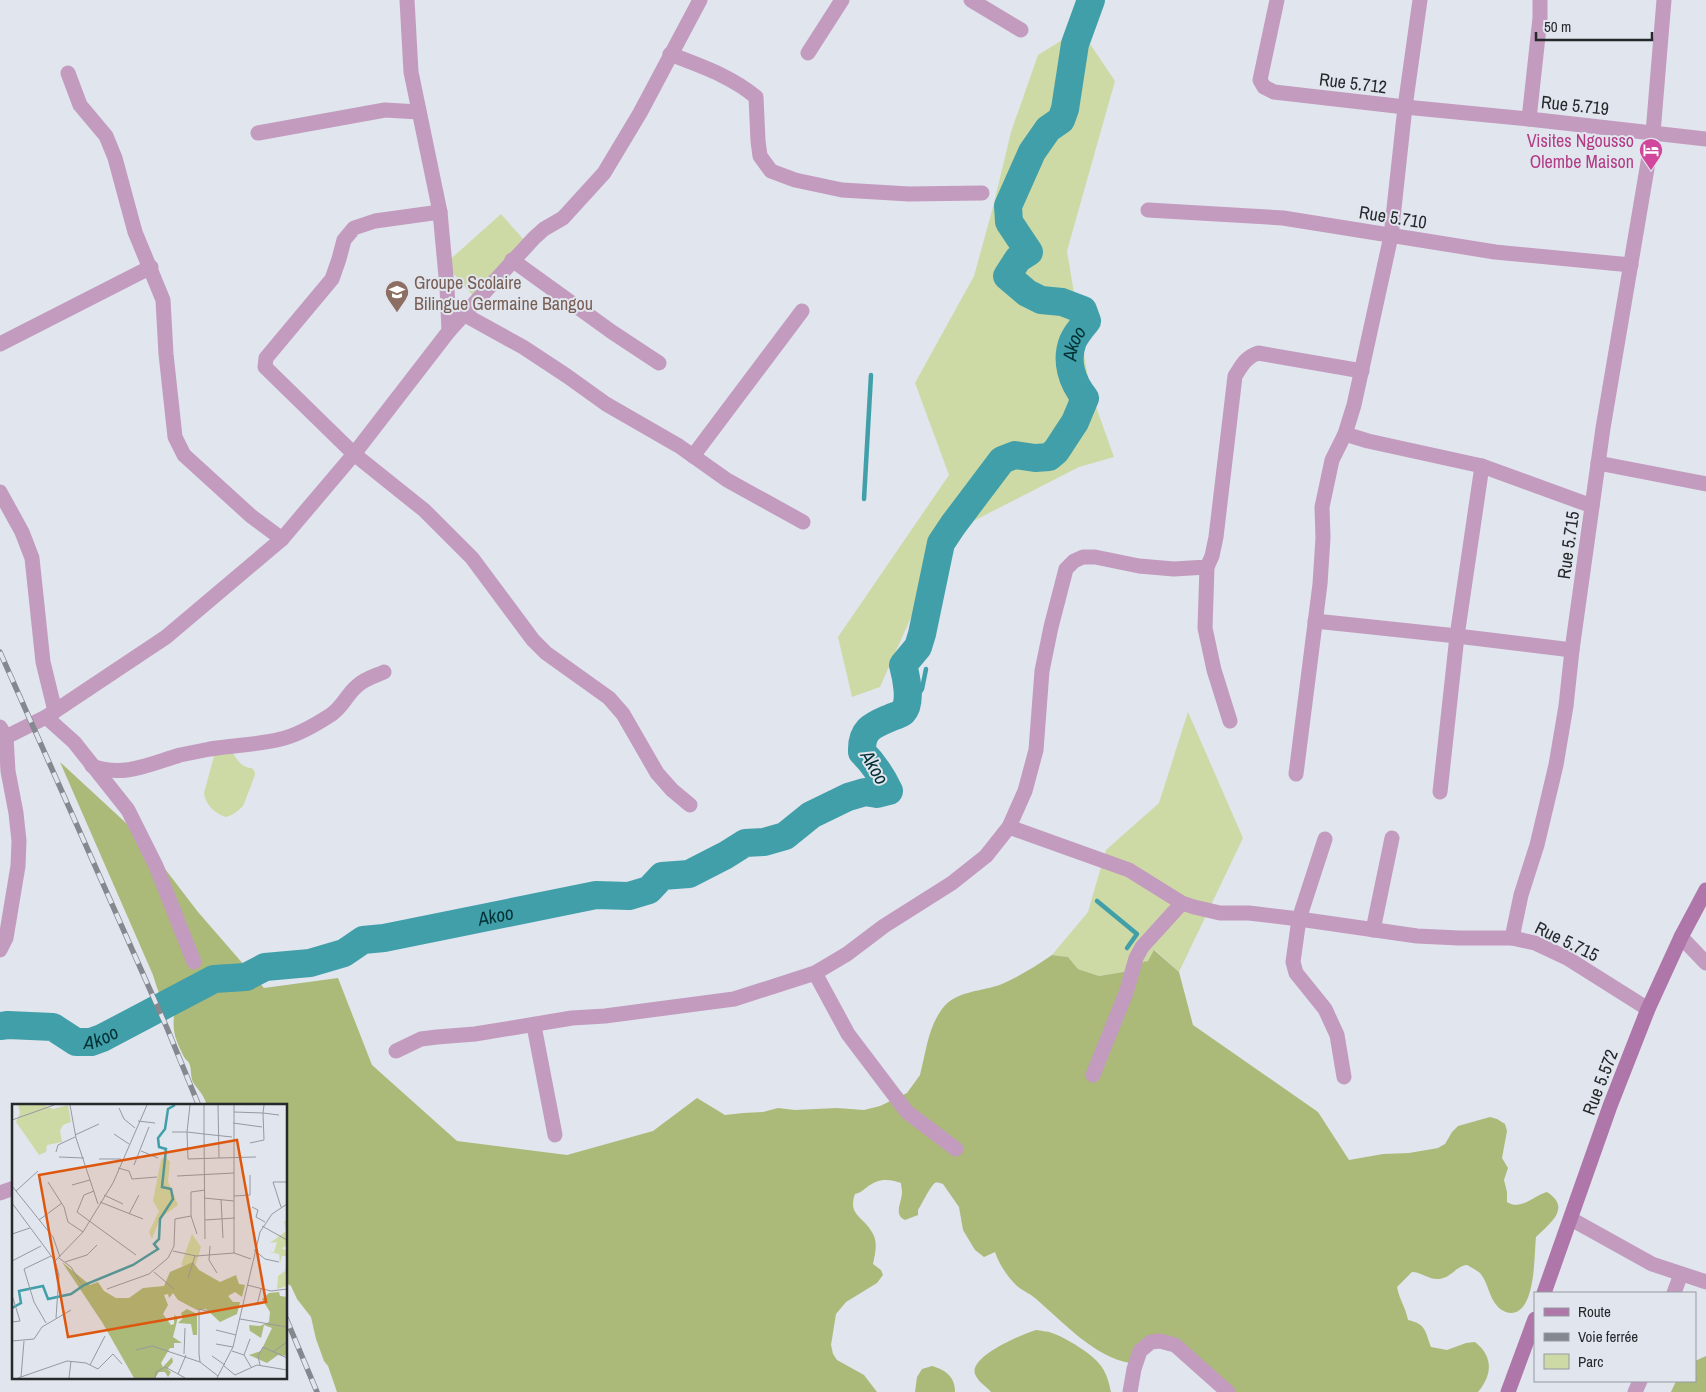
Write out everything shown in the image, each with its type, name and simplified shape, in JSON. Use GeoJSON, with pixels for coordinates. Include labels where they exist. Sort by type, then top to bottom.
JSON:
{"type":"FeatureCollection","features":[{"type":"Feature","properties":{"kind":"street"},"geometry":{"type":"LineString","coordinates":[[408,0],[411,72],[440,212],[449,331]]}},
{"type":"Feature","properties":{"kind":"street"},"geometry":{"type":"LineString","coordinates":[[0,950],[6,938],[18,866],[19,841],[3,732],[51,714],[166,637],[282,539],[354,454],[449,331],[512,260],[544,229],[563,218],[604,173],[640,113],[700,0]]}},
{"type":"Feature","properties":{"kind":"street"},"geometry":{"type":"LineString","coordinates":[[808,53],[842,0]]}},
{"type":"Feature","properties":{"kind":"street"},"geometry":{"type":"LineString","coordinates":[[971,0],[1021,30]]}},
{"type":"Feature","properties":{"kind":"street","name":"Rue 5.712"},"geometry":{"type":"LineString","coordinates":[[1277,0],[1260,80],[1264,87],[1274,92],[1405,108],[1529,119]]}},
{"type":"Feature","properties":{"kind":"street"},"geometry":{"type":"LineString","coordinates":[[1296,774],[1320,584],[1323,499],[1332,460],[1345,434],[1354,405],[1390,236],[1420,0]]}},
{"type":"Feature","properties":{"kind":"street","name":"Rue 5.719"},"geometry":{"type":"LineString","coordinates":[[1540,0],[1540,18],[1529,119],[1706,139]]}},
{"type":"Feature","properties":{"kind":"street","name":"Rue 5.715"},"geometry":{"type":"LineString","coordinates":[[1648,1009],[1567,958],[1535,943],[1512,938],[1521,895],[1537,845],[1556,765],[1566,706],[1598,463],[1653,133],[1664,0]]}},
{"type":"Feature","properties":{"kind":"street"},"geometry":{"type":"LineString","coordinates":[[670,54],[727,77],[743,86],[756,97],[760,156],[772,171],[795,180],[842,190],[909,194],[982,193]]}},
{"type":"Feature","properties":{"kind":"street"},"geometry":{"type":"LineString","coordinates":[[68,73],[80,105],[106,136],[115,158],[135,232],[163,300],[166,354],[175,437],[184,455],[251,516],[282,539]]}},
{"type":"Feature","properties":{"kind":"street"},"geometry":{"type":"LineString","coordinates":[[258,133],[386,110],[419,112]]}},
{"type":"Feature","properties":{"kind":"street","name":"Rue 5.710"},"geometry":{"type":"LineString","coordinates":[[1148,210],[1282,218],[1495,252],[1631,265]]}},
{"type":"Feature","properties":{"kind":"street"},"geometry":{"type":"LineString","coordinates":[[440,212],[375,221],[354,228],[348,233],[332,278],[266,358],[265,367],[354,454],[424,510],[472,558],[533,640],[546,653],[609,698],[623,714],[657,773],[690,805]]}},
{"type":"Feature","properties":{"kind":"street"},"geometry":{"type":"LineString","coordinates":[[512,260],[612,332],[659,363]]}},
{"type":"Feature","properties":{"kind":"street"},"geometry":{"type":"LineString","coordinates":[[0,344],[151,267]]}},
{"type":"Feature","properties":{"kind":"street"},"geometry":{"type":"LineString","coordinates":[[693,456],[802,312]]}},
{"type":"Feature","properties":{"kind":"street"},"geometry":{"type":"LineString","coordinates":[[465,315],[523,347],[606,404],[693,456],[727,480],[803,522]]}},
{"type":"Feature","properties":{"kind":"street"},"geometry":{"type":"LineString","coordinates":[[1230,720],[1214,670],[1206,628],[1207,567],[1212,556],[1216,537],[1235,376],[1250,356],[1258,353],[1362,371]]}},
{"type":"Feature","properties":{"kind":"street"},"geometry":{"type":"LineString","coordinates":[[1345,434],[1368,441],[1482,466],[1592,506]]}},
{"type":"Feature","properties":{"kind":"street"},"geometry":{"type":"LineString","coordinates":[[1598,463],[1706,484]]}},
{"type":"Feature","properties":{"kind":"street"},"geometry":{"type":"LineString","coordinates":[[1440,792],[1457,636],[1482,466]]}},
{"type":"Feature","properties":{"kind":"street"},"geometry":{"type":"LineString","coordinates":[[0,492],[22,532],[32,558],[43,662],[51,714],[128,810],[156,866],[194,962]]}},
{"type":"Feature","properties":{"kind":"street"},"geometry":{"type":"LineString","coordinates":[[396,1051],[421,1039],[475,1034],[534,1026],[572,1018],[605,1016],[734,999],[815,973],[847,954],[884,926],[952,883],[986,856],[1009,827],[1025,791],[1036,750],[1042,671],[1066,569],[1074,561],[1084,557],[1095,557],[1139,566],[1174,569],[1207,567]]}},
{"type":"Feature","properties":{"kind":"street"},"geometry":{"type":"LineString","coordinates":[[1315,621],[1572,650]]}},
{"type":"Feature","properties":{"kind":"street"},"geometry":{"type":"LineString","coordinates":[[92,766],[104,770],[120,771],[150,766],[180,755],[209,749],[282,739],[330,716],[339,709],[358,684],[384,672]]}},
{"type":"Feature","properties":{"kind":"street"},"geometry":{"type":"LineString","coordinates":[[1009,827],[1129,870],[1182,904],[1220,913],[1250,913],[1417,936],[1512,938]]}},
{"type":"Feature","properties":{"kind":"street"},"geometry":{"type":"LineString","coordinates":[[1373,930],[1392,838]]}},
{"type":"Feature","properties":{"kind":"street"},"geometry":{"type":"LineString","coordinates":[[1325,839],[1299,919],[1293,962],[1296,973],[1325,1009],[1337,1035],[1344,1077]]}},
{"type":"Feature","properties":{"kind":"street","name":"Rue 5.572"},"geometry":{"type":"LineString","coordinates":[[1544,1292],[1610,1106],[1648,1009],[1681,937],[1706,890]]}},
{"type":"Feature","properties":{"kind":"street"},"geometry":{"type":"LineString","coordinates":[[1093,1075],[1126,993],[1136,958],[1142,947],[1182,904]]}},
{"type":"Feature","properties":{"kind":"street"},"geometry":{"type":"LineString","coordinates":[[1681,937],[1706,963]]}},
{"type":"Feature","properties":{"kind":"street"},"geometry":{"type":"LineString","coordinates":[[815,973],[848,1034],[907,1112],[956,1149]]}},
{"type":"Feature","properties":{"kind":"street"},"geometry":{"type":"LineString","coordinates":[[534,1026],[554,1135]]}},
{"type":"Feature","properties":{"kind":"street"},"geometry":{"type":"LineString","coordinates":[[0,1193],[12,1189]]}},
{"type":"Feature","properties":{"kind":"street"},"geometry":{"type":"LineString","coordinates":[[1571,1219],[1652,1264],[1706,1282]]}},
{"type":"Feature","properties":{"kind":"street"},"geometry":{"type":"LineString","coordinates":[[1674,1292],[1682,1274]]}},
{"type":"Feature","properties":{"kind":"street"},"geometry":{"type":"LineString","coordinates":[[1508,1392],[1534,1322]]}},
{"type":"Feature","properties":{"kind":"street"},"geometry":{"type":"LineString","coordinates":[[1130,1392],[1134,1369],[1140,1351],[1151,1342],[1160,1340],[1175,1345],[1228,1392]]}},
{"type":"Feature","properties":{"kind":"green space"},"geometry":{"type":"Polygon","coordinates":[[[1080,29],[1115,81],[1067,251],[1090,390],[1114,457],[1079,467],[948,534],[880,687],[852,697],[838,637],[949,475],[915,383],[974,276],[1011,132],[1038,55],[1080,29]]]}},
{"type":"Feature","properties":{"kind":"green space"},"geometry":{"type":"Polygon","coordinates":[[[501,214],[532,249],[476,299],[445,264],[501,214]]]}},
{"type":"Feature","properties":{"kind":"green space"},"geometry":{"type":"Polygon","coordinates":[[[1188,712],[1243,838],[1179,972],[1155,950],[1148,961],[1129,971],[1099,976],[1078,969],[1068,957],[1052,955],[1088,912],[1106,850],[1159,803],[1188,712]]]}},
{"type":"Feature","properties":{"kind":"green space"},"geometry":{"type":"Polygon","coordinates":[[[216,749],[230,749],[239,762],[248,768],[252,768],[255,773],[243,806],[235,813],[226,817],[218,814],[211,808],[206,801],[204,793],[216,749]]]}},
{"type":"Feature","properties":{"kind":"green space"},"geometry":{"type":"Polygon","coordinates":[[[60,762],[139,835],[198,912],[264,988],[338,978],[372,1065],[457,1141],[567,1155],[653,1131],[697,1098],[725,1115],[763,1112],[778,1108],[795,1110],[837,1108],[864,1110],[880,1106],[907,1093],[920,1075],[928,1040],[937,1016],[954,998],[1002,984],[1028,971],[1052,955],[1068,957],[1078,969],[1099,976],[1129,971],[1148,961],[1154,950],[1179,972],[1193,1025],[1318,1112],[1349,1160],[1438,1148],[1445,1144],[1458,1126],[1490,1117],[1505,1124],[1507,1131],[1502,1158],[1508,1168],[1504,1180],[1507,1202],[1517,1205],[1522,1204],[1547,1192],[1558,1204],[1558,1210],[1552,1221],[1536,1237],[1530,1293],[1526,1303],[1520,1310],[1510,1313],[1500,1308],[1495,1303],[1480,1273],[1467,1265],[1460,1267],[1447,1277],[1439,1279],[1412,1272],[1397,1287],[1408,1320],[1422,1326],[1431,1347],[1447,1350],[1466,1343],[1475,1342],[1481,1348],[1488,1360],[1489,1366],[1486,1379],[1478,1392],[1229,1392],[1157,1341],[1130,1363],[1117,1359],[1091,1346],[1035,1298],[1018,1287],[1009,1278],[995,1252],[984,1257],[975,1250],[963,1230],[959,1207],[943,1184],[933,1184],[918,1210],[918,1215],[905,1220],[899,1215],[902,1192],[901,1183],[887,1180],[878,1181],[855,1194],[853,1201],[855,1212],[870,1228],[875,1237],[876,1249],[873,1264],[881,1270],[883,1275],[877,1283],[846,1302],[836,1314],[831,1345],[837,1360],[864,1375],[877,1392],[337,1392],[316,1339],[311,1317],[288,1284],[288,1104],[206,1104],[193,1082],[189,1062],[184,1057],[174,1033],[174,1016],[161,997],[60,762]]]}},
{"type":"Feature","properties":{"kind":"green space"},"geometry":{"type":"Polygon","coordinates":[[[1036,1330],[1058,1335],[1092,1356],[1105,1372],[1111,1392],[991,1392],[976,1377],[975,1367],[980,1360],[998,1347],[1036,1330]]]}},
{"type":"Feature","properties":{"kind":"green space"},"geometry":{"type":"Polygon","coordinates":[[[1706,1356],[1706,1392],[1671,1392],[1676,1382],[1696,1382],[1696,1361],[1706,1356]]]}},
{"type":"Feature","properties":{"kind":"green space"},"geometry":{"type":"Polygon","coordinates":[[[932,1366],[949,1375],[955,1387],[955,1392],[915,1392],[917,1377],[922,1369],[932,1366]]]}},
{"type":"Feature","properties":{"kind":"waterway","name":"Akoo"},"geometry":{"type":"LineString","coordinates":[[0,1026],[53,1027],[76,1042],[91,1042],[214,979],[246,977],[265,967],[310,963],[344,953],[363,940],[384,938],[596,895],[629,896],[649,890],[662,876],[689,874],[745,843],[764,842],[785,836],[811,815],[848,797],[865,792],[877,794],[889,791],[877,770],[862,752],[862,744],[866,732],[870,728],[903,712],[906,708],[908,689],[903,665],[918,647],[941,543],[1002,460],[1015,455],[1035,458],[1049,457],[1056,451],[1075,422],[1085,398],[1073,378],[1070,364],[1074,338],[1087,321],[1083,310],[1062,302],[1041,300],[1027,293],[1007,276],[1018,259],[1029,252],[1009,222],[1008,206],[1032,152],[1048,129],[1061,120],[1065,109],[1075,44],[1091,0]]}},
{"type":"Feature","properties":{"kind":"waterway"},"geometry":{"type":"LineString","coordinates":[[864,499],[871,375]]}},
{"type":"Feature","properties":{"kind":"waterway"},"geometry":{"type":"LineString","coordinates":[[906,706],[915,706],[916,698],[922,689],[926,669]]}},
{"type":"Feature","properties":{"kind":"waterway"},"geometry":{"type":"LineString","coordinates":[[1097,901],[1137,934],[1127,948]]}},
{"type":"Feature","properties":{"kind":"railway"},"geometry":{"type":"LineString","coordinates":[[0,652],[167,1028],[198,1104]]}},
{"type":"Feature","properties":{"kind":"railway"},"geometry":{"type":"LineString","coordinates":[[288,1323],[317,1392]]}},
{"type":"Feature","properties":{"kind":"place","name":"Visites Ngousso Olembe Maison"},"geometry":{"type":"Point","coordinates":[1651,171]}},
{"type":"Feature","properties":{"kind":"place","name":"Groupe Scolaire Bilingue Germaine Bangou"},"geometry":{"type":"Point","coordinates":[397,313]}}]}
